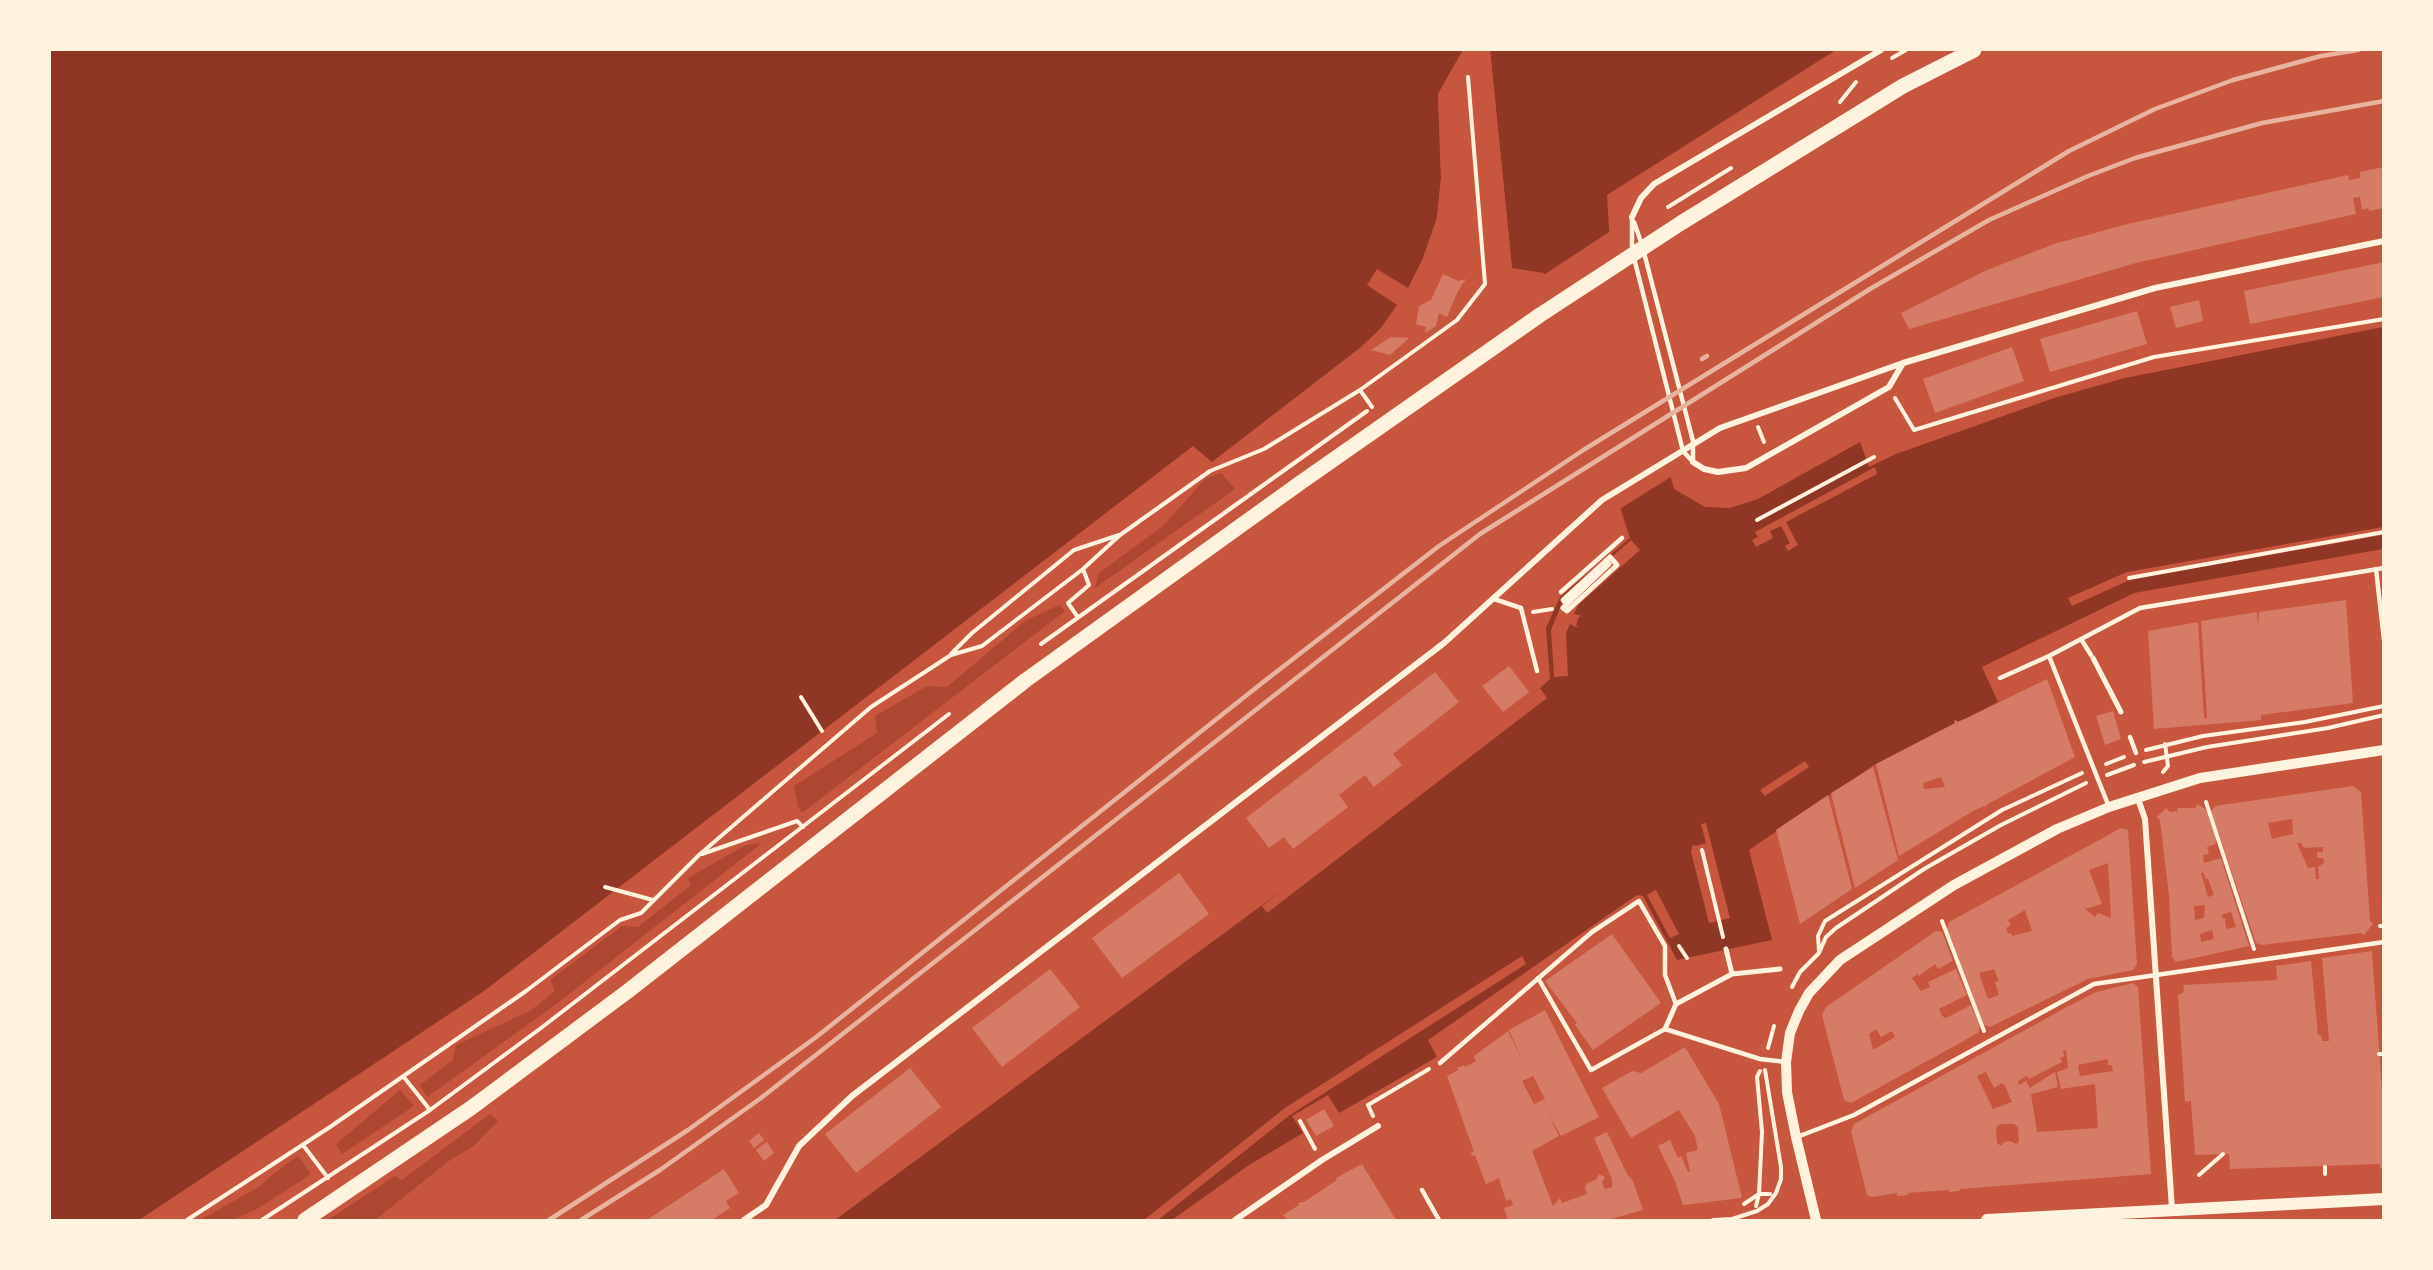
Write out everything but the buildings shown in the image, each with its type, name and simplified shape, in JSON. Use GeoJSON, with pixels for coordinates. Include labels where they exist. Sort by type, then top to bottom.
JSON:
{"type":"FeatureCollection","features":[{"type":"Feature","properties":{"kind":"highway"},"geometry":{"type":"LineString","coordinates":[[305,1221],[471,1108],[619,998],[1026,680],[1300,483],[1540,315],[1681,223],[1903,86],[1974,50]]}},
{"type":"Feature","properties":{"kind":"main road"},"geometry":{"type":"LineString","coordinates":[[1987,1221],[2171,1215],[2384,1199]]}},
{"type":"Feature","properties":{"kind":"street"},"geometry":{"type":"LineString","coordinates":[[1632,217],[1641,198],[1654,184],[1881,50]]}},
{"type":"Feature","properties":{"kind":"street"},"geometry":{"type":"LineString","coordinates":[[744,1221],[766,1205],[799,1146],[852,1096],[1444,643],[1602,500],[1720,428],[1903,363],[2155,288],[2384,241]]}},
{"type":"Feature","properties":{"kind":"street"},"geometry":{"type":"LineString","coordinates":[[1693,462],[1704,469],[1718,472],[1746,468],[1889,387],[1903,363]]}},
{"type":"Feature","properties":{"kind":"street"},"geometry":{"type":"LineString","coordinates":[[1610,556],[1617,565],[1567,611],[1563,608],[1609,564],[1566,603],[1563,600],[1610,556]]}},
{"type":"Feature","properties":{"kind":"street"},"geometry":{"type":"LineString","coordinates":[[2092,657],[2121,712]]}},
{"type":"Feature","properties":{"kind":"street"},"geometry":{"type":"LineString","coordinates":[[1816,1221],[1787,1092],[1786,1062],[1790,1033],[1799,1011],[1809,993],[1840,960],[1954,885],[2056,829],[2109,807],[2200,778],[2384,750]]}},
{"type":"Feature","properties":{"kind":"street"},"geometry":{"type":"LineString","coordinates":[[2138,796],[2145,819],[2171,1215]]}},
{"type":"Feature","properties":{"kind":"street"},"geometry":{"type":"LineString","coordinates":[[1726,949],[1732,974]]}},
{"type":"Feature","properties":{"kind":"street"},"geometry":{"type":"LineString","coordinates":[[1665,1029],[1676,1004],[1732,974],[1780,969]]}},
{"type":"Feature","properties":{"kind":"street"},"geometry":{"type":"LineString","coordinates":[[1234,1221],[1322,1160],[1378,1126]]}},
{"type":"Feature","properties":{"kind":"lane"},"geometry":{"type":"LineString","coordinates":[[1632,217],[1632,250],[1683,451],[1693,462]]}},
{"type":"Feature","properties":{"kind":"lane"},"geometry":{"type":"LineString","coordinates":[[1632,217],[1642,244],[1693,441],[1693,462]]}},
{"type":"Feature","properties":{"kind":"lane"},"geometry":{"type":"LineString","coordinates":[[1561,592],[1622,538]]}},
{"type":"Feature","properties":{"kind":"lane"},"geometry":{"type":"LineString","coordinates":[[2376,568],[2384,640]]}},
{"type":"Feature","properties":{"kind":"lane"},"geometry":{"type":"LineString","coordinates":[[2000,678],[2049,656],[2140,608],[2384,568]]}},
{"type":"Feature","properties":{"kind":"lane"},"geometry":{"type":"LineString","coordinates":[[1494,599],[1521,608],[1537,671]]}},
{"type":"Feature","properties":{"kind":"lane"},"geometry":{"type":"LineString","coordinates":[[2081,639],[2092,657]]}},
{"type":"Feature","properties":{"kind":"lane"},"geometry":{"type":"LineString","coordinates":[[2049,656],[2109,807]]}},
{"type":"Feature","properties":{"kind":"lane"},"geometry":{"type":"LineString","coordinates":[[2130,736],[2136,753]]}},
{"type":"Feature","properties":{"kind":"lane"},"geometry":{"type":"LineString","coordinates":[[1440,1063],[1593,932],[1639,901],[1665,946],[1665,975],[1676,1004]]}},
{"type":"Feature","properties":{"kind":"lane"},"geometry":{"type":"LineString","coordinates":[[1796,1137],[1854,1115],[2094,984],[2384,942]]}},
{"type":"Feature","properties":{"kind":"lane"},"geometry":{"type":"LineString","coordinates":[[1538,978],[1591,1070],[1665,1029],[1766,1060],[1786,1062]]}},
{"type":"Feature","properties":{"kind":"lane"},"geometry":{"type":"LineString","coordinates":[[1422,1190],[1439,1221]]}},
{"type":"Feature","properties":{"kind":"path"},"geometry":{"type":"LineString","coordinates":[[1888,60],[1906,50]]}},
{"type":"Feature","properties":{"kind":"path"},"geometry":{"type":"LineString","coordinates":[[1830,108],[1840,101],[1862,76]]}},
{"type":"Feature","properties":{"kind":"path"},"geometry":{"type":"LineString","coordinates":[[951,655],[982,646],[1083,569],[1120,535],[1210,471],[1264,449],[1360,390],[1457,320],[1485,284],[1468,77]]}},
{"type":"Feature","properties":{"kind":"path"},"geometry":{"type":"LineString","coordinates":[[1677,201],[1738,164]]}},
{"type":"Feature","properties":{"kind":"path"},"geometry":{"type":"LineString","coordinates":[[1889,387],[1914,430],[2154,357],[2384,319]]}},
{"type":"Feature","properties":{"kind":"path"},"geometry":{"type":"LineString","coordinates":[[1360,390],[1372,407]]}},
{"type":"Feature","properties":{"kind":"path"},"geometry":{"type":"LineString","coordinates":[[1758,428],[1763,440]]}},
{"type":"Feature","properties":{"kind":"path"},"geometry":{"type":"LineString","coordinates":[[1756,520],[1874,457]]}},
{"type":"Feature","properties":{"kind":"path"},"geometry":{"type":"LineString","coordinates":[[2129,578],[2384,532]]}},
{"type":"Feature","properties":{"kind":"path"},"geometry":{"type":"LineString","coordinates":[[187,1221],[404,1076],[526,991],[620,920],[641,913],[699,855],[871,707],[951,655],[972,633],[1074,550],[1120,535]]}},
{"type":"Feature","properties":{"kind":"path"},"geometry":{"type":"LineString","coordinates":[[1077,616],[1068,603],[1089,585],[1083,569]]}},
{"type":"Feature","properties":{"kind":"path"},"geometry":{"type":"LineString","coordinates":[[801,697],[822,731]]}},
{"type":"Feature","properties":{"kind":"path"},"geometry":{"type":"LineString","coordinates":[[1819,953],[1818,936],[1825,921],[2002,810],[2093,768],[2136,753],[2203,736],[2305,722],[2384,706]]}},
{"type":"Feature","properties":{"kind":"path"},"geometry":{"type":"LineString","coordinates":[[2159,758],[2207,747],[2328,728],[2384,715]]}},
{"type":"Feature","properties":{"kind":"path"},"geometry":{"type":"LineString","coordinates":[[1793,972],[1800,972],[1819,953],[1826,937],[1836,928],[1924,869],[2001,825],[2097,778]]}},
{"type":"Feature","properties":{"kind":"path"},"geometry":{"type":"LineString","coordinates":[[2206,802],[2258,961]]}},
{"type":"Feature","properties":{"kind":"path"},"geometry":{"type":"LineString","coordinates":[[699,855],[797,822],[803,827]]}},
{"type":"Feature","properties":{"kind":"path"},"geometry":{"type":"LineString","coordinates":[[1702,850],[1719,920]]}},
{"type":"Feature","properties":{"kind":"path"},"geometry":{"type":"LineString","coordinates":[[605,887],[654,901]]}},
{"type":"Feature","properties":{"kind":"path"},"geometry":{"type":"LineString","coordinates":[[1942,921],[1988,1041]]}},
{"type":"Feature","properties":{"kind":"path"},"geometry":{"type":"LineString","coordinates":[[1756,1206],[1759,1194],[1762,1132],[1756,1077],[1766,1060]]}},
{"type":"Feature","properties":{"kind":"path"},"geometry":{"type":"LineString","coordinates":[[1713,1221],[1732,1219],[1756,1211],[1768,1204],[1776,1193],[1780,1179],[1780,1167],[1765,1076],[1766,1060]]}},
{"type":"Feature","properties":{"kind":"path"},"geometry":{"type":"LineString","coordinates":[[1378,1126],[1368,1105],[1440,1063]]}},
{"type":"Feature","properties":{"kind":"path"},"geometry":{"type":"LineString","coordinates":[[404,1076],[430,1110]]}},
{"type":"Feature","properties":{"kind":"path"},"geometry":{"type":"LineString","coordinates":[[1300,1121],[1322,1160]]}},
{"type":"Feature","properties":{"kind":"path"},"geometry":{"type":"LineString","coordinates":[[303,1145],[328,1178]]}},
{"type":"Feature","properties":{"kind":"path"},"geometry":{"type":"LineString","coordinates":[[2199,1175],[2223,1154]]}},
{"type":"Feature","properties":{"kind":"path"},"geometry":{"type":"LineString","coordinates":[[2325,1167],[2325,1174]]}},
{"type":"Feature","properties":{"kind":"path"},"geometry":{"type":"LineString","coordinates":[[1744,1204],[1759,1194],[1770,1194]]}},
{"type":"Feature","properties":{"kind":"shaded area"},"geometry":{"type":"Polygon","coordinates":[[[50,50],[1463,50],[1438,94],[1441,178],[1437,218],[1423,258],[1408,288],[1377,269],[1367,285],[1397,305],[1380,329],[1361,347],[1212,462],[1193,446],[484,991],[139,1220],[50,1220],[50,50]]]}},
{"type":"Feature","properties":{"kind":"shaded area"},"geometry":{"type":"Polygon","coordinates":[[[1490,50],[1836,50],[1607,195],[1609,230],[1617,273],[1674,489],[1705,507],[1730,508],[1758,499],[1860,442],[1869,467],[1896,454],[2054,398],[2125,378],[2383,327],[2383,549],[2134,593],[1982,667],[1998,702],[1874,765],[1749,850],[1772,940],[1677,960],[1643,896],[1637,895],[1428,1040],[1437,1057],[1339,1113],[1328,1095],[1292,1116],[1303,1133],[1249,1165],[1172,1220],[835,1220],[1284,889],[1540,688],[1550,679],[1546,628],[1560,597],[1630,538],[1544,273],[1512,268],[1490,50]]]}},
{"type":"Feature","properties":{"kind":"shaded area"},"geometry":{"type":"Polygon","coordinates":[[[1221,473],[1235,489],[1095,588],[1099,573],[1163,526],[1206,478],[1221,473]]]}},
{"type":"Feature","properties":{"kind":"shaded area"},"geometry":{"type":"Polygon","coordinates":[[[1059,605],[1065,611],[802,813],[798,807],[794,786],[877,733],[875,716],[927,686],[947,687],[1025,621],[1059,605]]]}},
{"type":"Feature","properties":{"kind":"shaded area"},"geometry":{"type":"Polygon","coordinates":[[[762,843],[555,1005],[427,1097],[420,1085],[453,1060],[456,1045],[530,1011],[555,991],[550,980],[622,926],[638,927],[691,885],[688,878],[746,845],[762,843]]]}},
{"type":"Feature","properties":{"kind":"shaded area"},"geometry":{"type":"Polygon","coordinates":[[[400,1090],[414,1106],[342,1154],[336,1144],[400,1090]]]}},
{"type":"Feature","properties":{"kind":"shaded area"},"geometry":{"type":"Polygon","coordinates":[[[490,1114],[498,1121],[474,1146],[450,1160],[375,1220],[328,1220],[395,1176],[402,1180],[490,1114]]]}},
{"type":"Feature","properties":{"kind":"shaded area"},"geometry":{"type":"Polygon","coordinates":[[[298,1156],[311,1174],[257,1209],[233,1220],[200,1220],[259,1187],[298,1156]]]}},
{"type":"Feature","properties":{"kind":"pier"},"geometry":{"type":"Polygon","coordinates":[[[1463,50],[1466,50],[1441,95],[1444,178],[1440,219],[1426,259],[1423,258],[1437,218],[1441,178],[1438,94],[1463,50]]]}},
{"type":"Feature","properties":{"kind":"pier"},"geometry":{"type":"Polygon","coordinates":[[[1487,50],[1490,50],[1512,268],[1509,268],[1487,50]]]}},
{"type":"Feature","properties":{"kind":"pier"},"geometry":{"type":"Polygon","coordinates":[[[1612,230],[1620,272],[1674,475],[1618,510],[1542,276],[1612,230]]]}},
{"type":"Feature","properties":{"kind":"pier"},"geometry":{"type":"Polygon","coordinates":[[[1875,467],[1877,474],[1786,522],[1798,545],[1788,551],[1785,546],[1790,543],[1781,526],[1770,531],[1773,538],[1756,547],[1752,540],[1758,537],[1755,532],[1875,467]]]}},
{"type":"Feature","properties":{"kind":"pier"},"geometry":{"type":"Polygon","coordinates":[[[2383,527],[2383,535],[2132,579],[2072,606],[2068,598],[2127,572],[2383,527]]]}},
{"type":"Feature","properties":{"kind":"pier"},"geometry":{"type":"Polygon","coordinates":[[[1631,540],[1640,550],[1578,605],[1574,614],[1583,616],[1579,617],[1576,625],[1578,628],[1570,624],[1566,633],[1568,676],[1554,677],[1551,630],[1563,600],[1631,540]]]}},
{"type":"Feature","properties":{"kind":"pier"},"geometry":{"type":"Polygon","coordinates":[[[1540,688],[1547,698],[1267,913],[1262,906],[1540,688]]]}},
{"type":"Feature","properties":{"kind":"pier"},"geometry":{"type":"Polygon","coordinates":[[[1805,761],[1809,767],[1765,796],[1760,790],[1805,761]]]}},
{"type":"Feature","properties":{"kind":"pier"},"geometry":{"type":"Polygon","coordinates":[[[1706,823],[1730,918],[1709,923],[1691,852],[1693,844],[1695,846],[1706,843],[1701,824],[1706,823]]]}},
{"type":"Feature","properties":{"kind":"pier"},"geometry":{"type":"Polygon","coordinates":[[[1656,890],[1679,934],[1670,938],[1647,895],[1656,890]]]}},
{"type":"Feature","properties":{"kind":"pier"},"geometry":{"type":"Polygon","coordinates":[[[1522,956],[1526,964],[1290,1115],[1158,1220],[1144,1220],[1285,1108],[1522,956]]]}},
{"type":"Feature","properties":{"kind":"railway"},"geometry":{"type":"LineString","coordinates":[[549,1220],[688,1130],[815,1038],[1262,683],[1439,546],[1585,449],[2069,151],[2155,109],[2233,80],[2321,56],[2358,50]]}},
{"type":"Feature","properties":{"kind":"railway"},"geometry":{"type":"LineString","coordinates":[[581,1220],[660,1170],[761,1098],[1480,534],[1870,289],[1989,220],[2088,176],[2135,158],[2262,123],[2384,101]]}},
{"type":"Feature","properties":{"kind":"railway"},"geometry":{"type":"LineString","coordinates":[[1702,359],[1707,356]]}}]}
